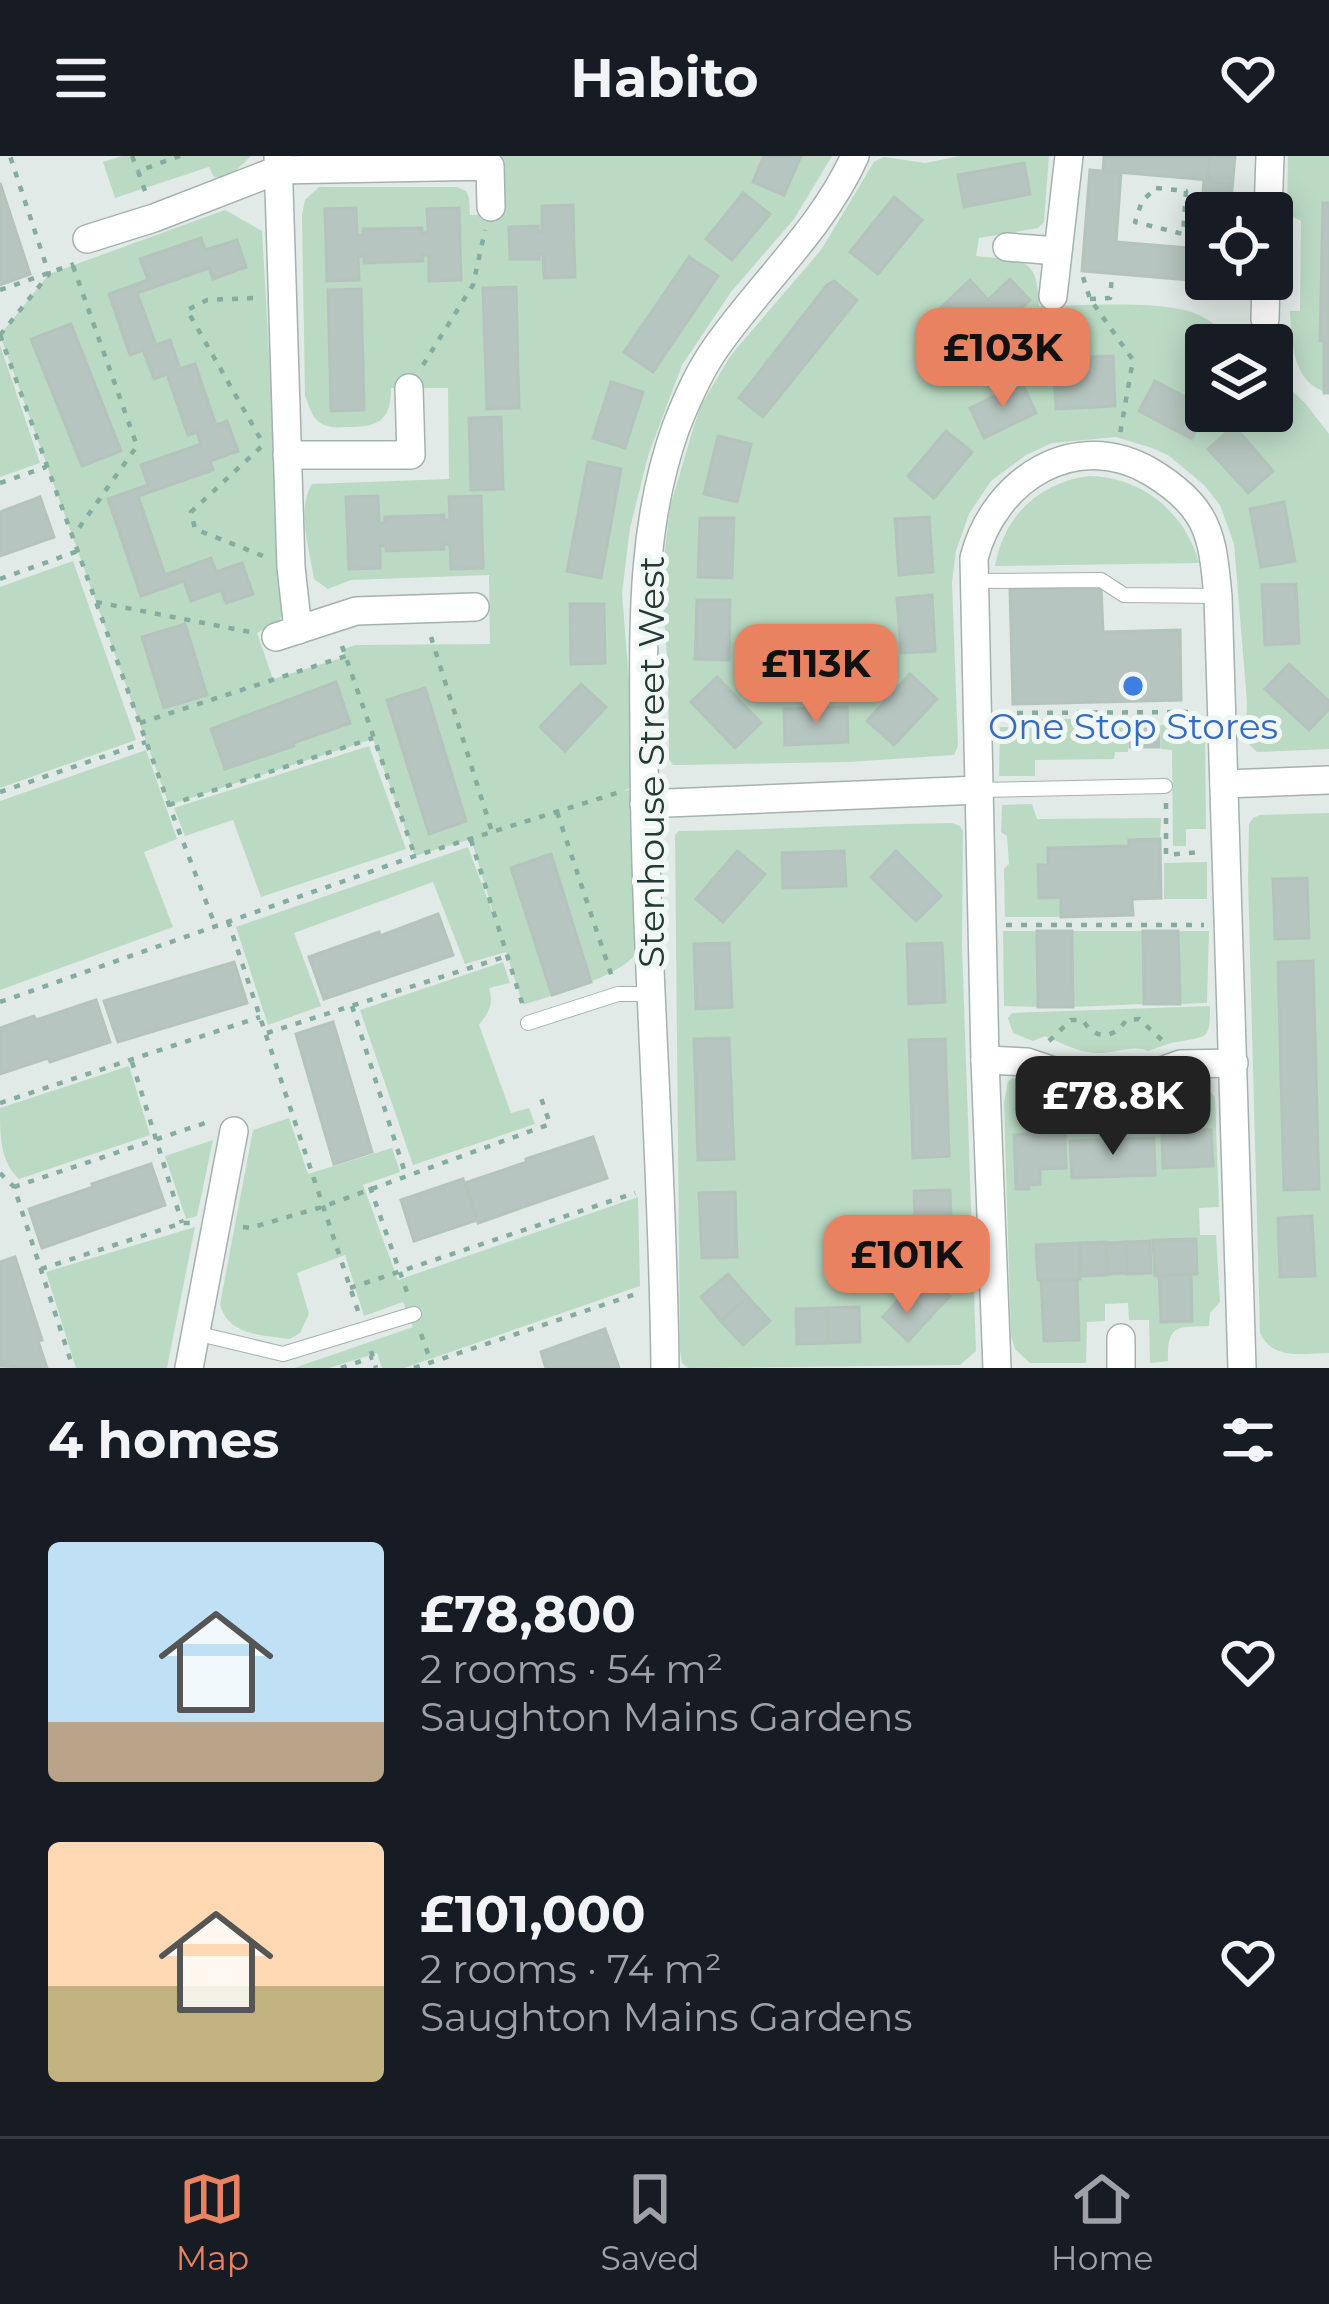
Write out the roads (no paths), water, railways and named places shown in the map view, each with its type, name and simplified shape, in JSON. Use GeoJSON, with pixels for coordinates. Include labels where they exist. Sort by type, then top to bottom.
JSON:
{"type":"FeatureCollection","features":[{"type":"Feature","properties":{"kind":"street","name":"Stenhouse Street West"},"geometry":{"type":"LineString","coordinates":[[664,1368],[644,803],[644,584],[658,490],[692,386],[714,349],[813,229],[855,156]]}},
{"type":"Feature","properties":{"kind":"street"},"geometry":{"type":"LineString","coordinates":[[1007,247],[1055,273],[1069,156]]}},
{"type":"Feature","properties":{"kind":"street"},"geometry":{"type":"LineString","coordinates":[[1269,192],[1270,156]]}},
{"type":"Feature","properties":{"kind":"street"},"geometry":{"type":"LineString","coordinates":[[278,163],[291,567],[275,641],[356,611],[475,607]]}},
{"type":"Feature","properties":{"kind":"street"},"geometry":{"type":"LineString","coordinates":[[88,239],[154,218],[278,163],[490,166],[491,207]]}},
{"type":"Feature","properties":{"kind":"street"},"geometry":{"type":"LineString","coordinates":[[1265,300],[1265,319]]}},
{"type":"Feature","properties":{"kind":"street"},"geometry":{"type":"LineString","coordinates":[[287,455],[411,455],[409,388]]}},
{"type":"Feature","properties":{"kind":"street"},"geometry":{"type":"LineString","coordinates":[[997,1368],[974,559],[980,536],[1012,489],[1036,471],[1083,456],[1116,458],[1162,479],[1199,515],[1209,539],[1218,596],[1242,1368]]}},
{"type":"Feature","properties":{"kind":"street"},"geometry":{"type":"LineString","coordinates":[[1224,784],[1329,780]]}},
{"type":"Feature","properties":{"kind":"street"},"geometry":{"type":"LineString","coordinates":[[644,803],[979,790]]}},
{"type":"Feature","properties":{"kind":"street"},"geometry":{"type":"LineString","coordinates":[[986,1060],[1027,1062],[1071,1077],[1115,1082],[1181,1064],[1234,1063]]}},
{"type":"Feature","properties":{"kind":"street"},"geometry":{"type":"LineString","coordinates":[[189,1368],[222,1126]]}},
{"type":"Feature","properties":{"kind":"street"},"geometry":{"type":"LineString","coordinates":[[1121,1338],[1121,1368]]}},
{"type":"Feature","properties":{"kind":"lane"},"geometry":{"type":"LineString","coordinates":[[974,581],[1101,580],[1124,595],[1218,596]]}},
{"type":"Feature","properties":{"kind":"lane"},"geometry":{"type":"LineString","coordinates":[[979,790],[1166,786]]}},
{"type":"Feature","properties":{"kind":"lane","name":"Stenhouse Street West"},"geometry":{"type":"LineString","coordinates":[[529,1023],[618,994],[652,994]]}},
{"type":"Feature","properties":{"kind":"lane"},"geometry":{"type":"LineString","coordinates":[[195,1333],[284,1354],[414,1314]]}},
{"type":"Feature","properties":{"kind":"place","name":"One Stop Stores"},"geometry":{"type":"Point","coordinates":[1133,686]}}]}
